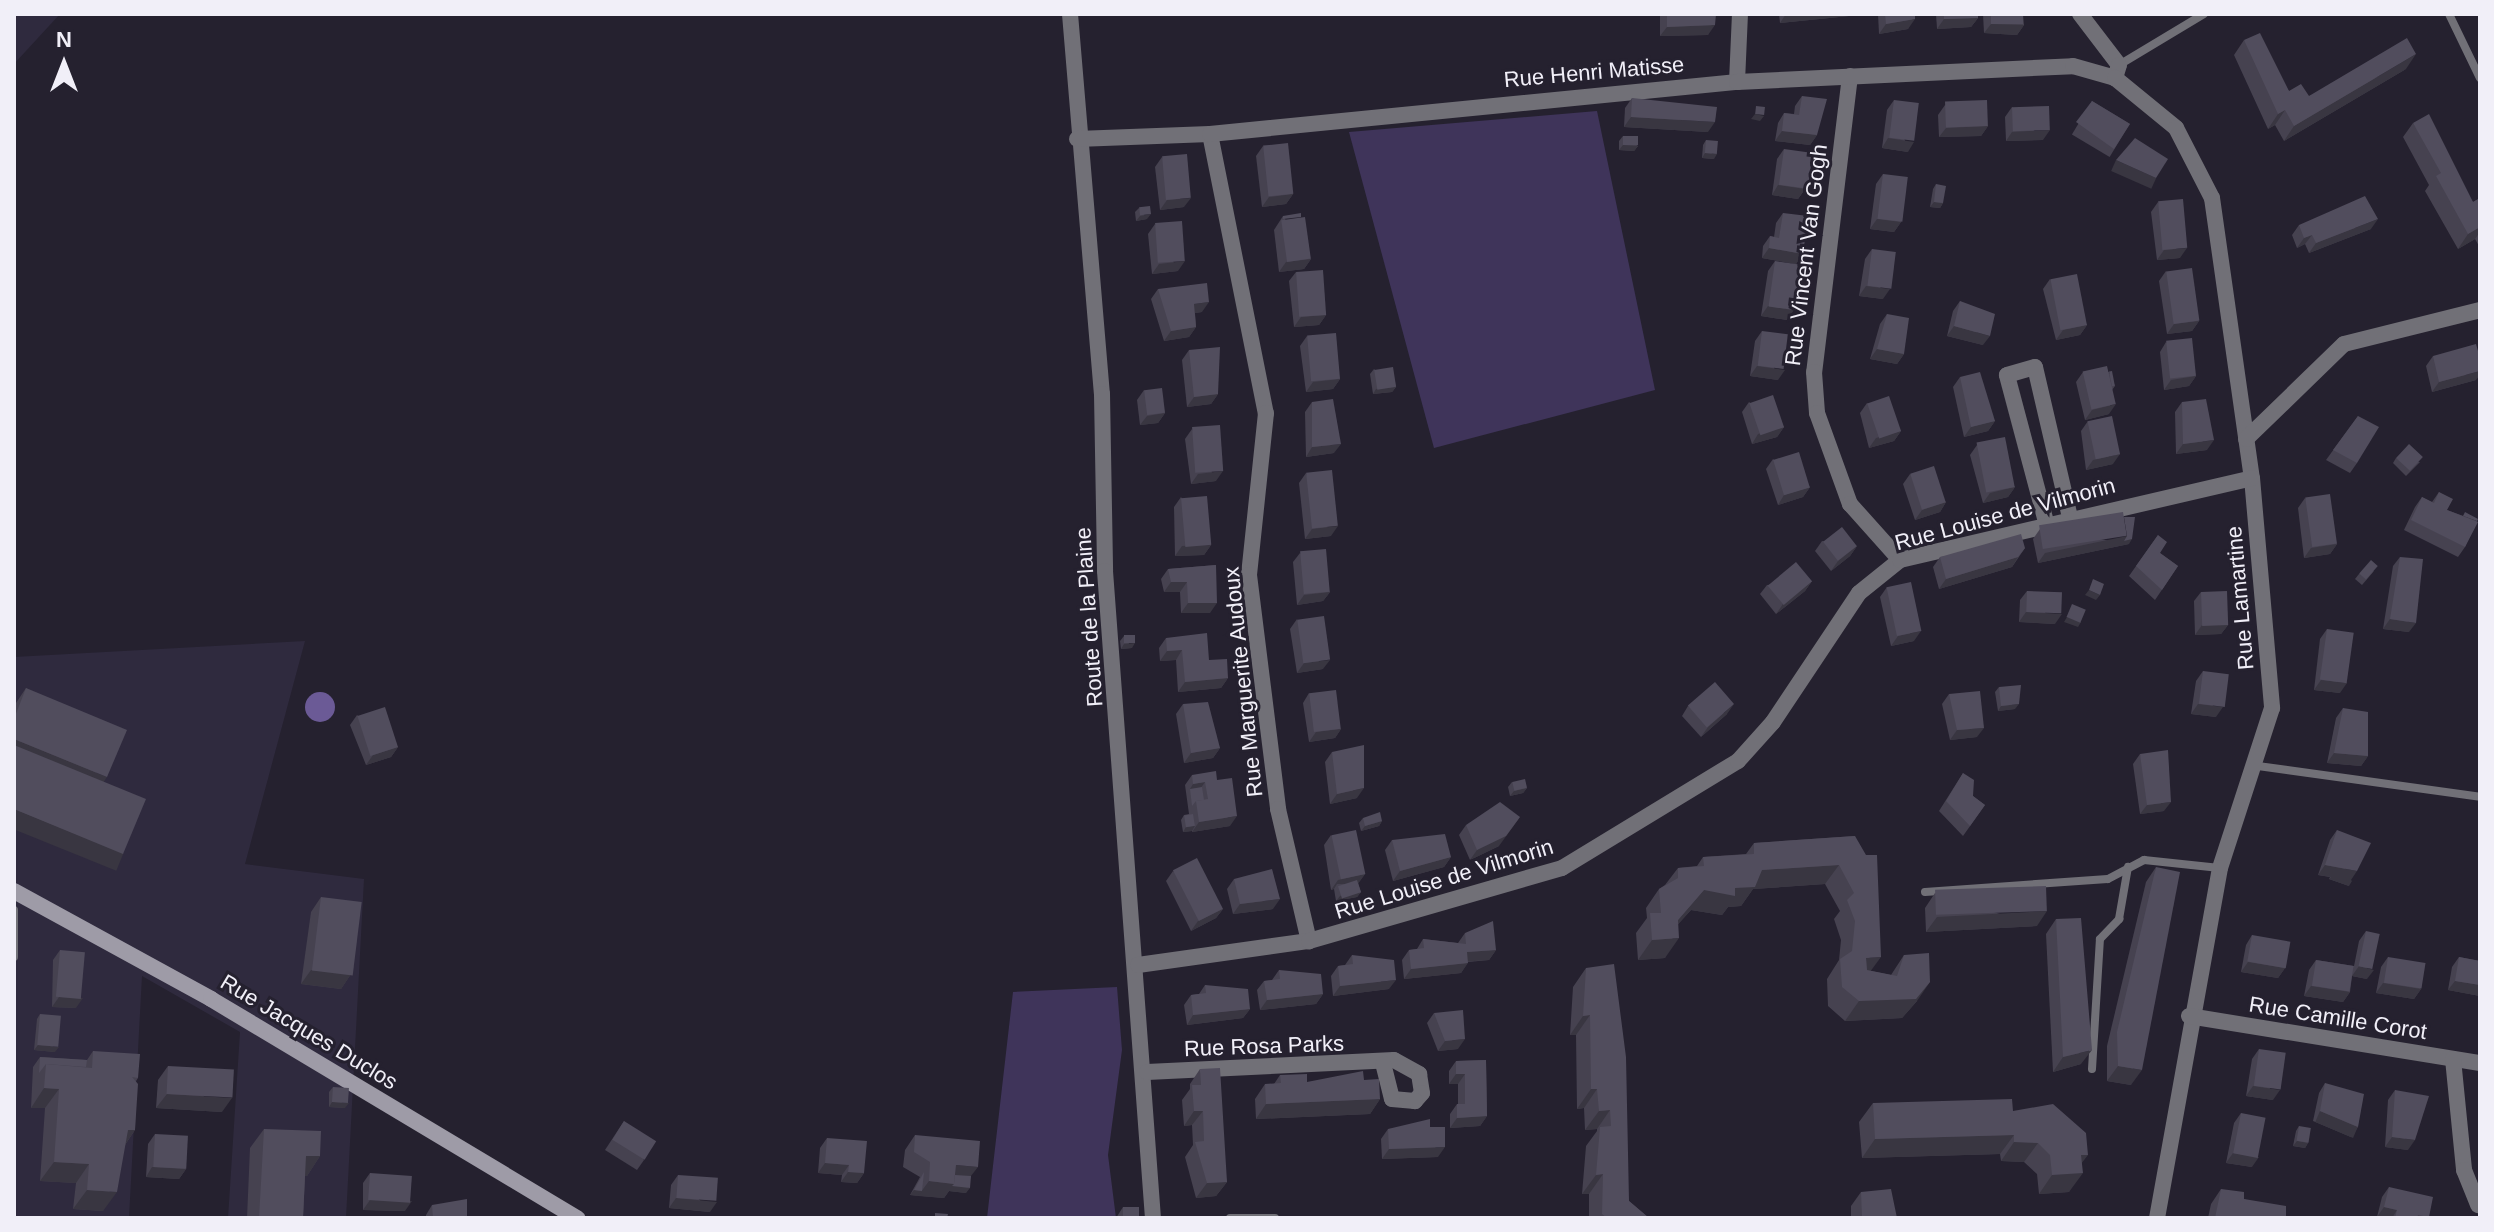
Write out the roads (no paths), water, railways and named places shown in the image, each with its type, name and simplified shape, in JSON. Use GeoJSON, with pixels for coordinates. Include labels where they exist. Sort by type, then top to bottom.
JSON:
{"type":"FeatureCollection","features":[{"type":"Feature","properties":{"kind":"street","name":"Route de la Plaine"},"geometry":{"type":"LineString","coordinates":[[1070,14],[1077,139],[1102,394],[1105,571],[1147,1072],[1153,1218]]}},
{"type":"Feature","properties":{"kind":"street"},"geometry":{"type":"LineString","coordinates":[[1737,82],[1740,14]]}},
{"type":"Feature","properties":{"kind":"street","name":"Rue Lamartine"},"geometry":{"type":"LineString","coordinates":[[2080,14],[2117,71],[2176,128],[2212,198],[2252,478],[2272,708],[2258,766],[2220,868],[2189,1016],[2157,1218]]}},
{"type":"Feature","properties":{"kind":"street","name":"Rue Henri Matisse"},"geometry":{"type":"LineString","coordinates":[[1077,139],[1210,134],[1737,82],[2073,66],[2117,71]]}},
{"type":"Feature","properties":{"kind":"street","name":"Rue Vincent Van Gogh"},"geometry":{"type":"LineString","coordinates":[[1850,76],[1814,372],[1817,413],[1850,504],[1900,560]]}},
{"type":"Feature","properties":{"kind":"street","name":"Rue Marguerite Audoux"},"geometry":{"type":"LineString","coordinates":[[1210,134],[1266,413],[1249,575],[1278,809],[1309,941]]}},
{"type":"Feature","properties":{"kind":"street"},"geometry":{"type":"LineString","coordinates":[[2246,439],[2344,344],[2480,310]]}},
{"type":"Feature","properties":{"kind":"street"},"geometry":{"type":"LineString","coordinates":[[2046,522],[2007,375],[2035,367],[2070,517]]}},
{"type":"Feature","properties":{"kind":"street","name":"Rue Louise de Vilmorin"},"geometry":{"type":"LineString","coordinates":[[1138,965],[1309,941],[1562,868],[1738,761],[1773,722],[1859,593],[1900,560],[2046,522],[2252,478]]}},
{"type":"Feature","properties":{"kind":"street","name":"Rue Jacques Duclos"},"geometry":{"type":"LineString","coordinates":[[14,891],[211,999],[577,1218]]}},
{"type":"Feature","properties":{"kind":"street","name":"Rue Camille Corot"},"geometry":{"type":"LineString","coordinates":[[2189,1016],[2480,1063]]}},
{"type":"Feature","properties":{"kind":"street"},"geometry":{"type":"LineString","coordinates":[[2453,1059],[2464,1170],[2478,1205]]}},
{"type":"Feature","properties":{"kind":"street","name":"Rue Rosa Parks"},"geometry":{"type":"LineString","coordinates":[[1147,1072],[1383,1064]]}},
{"type":"Feature","properties":{"kind":"lane"},"geometry":{"type":"LineString","coordinates":[[2117,71],[2204,14]]}},
{"type":"Feature","properties":{"kind":"lane"},"geometry":{"type":"LineString","coordinates":[[2449,14],[2480,78]]}},
{"type":"Feature","properties":{"kind":"lane"},"geometry":{"type":"LineString","coordinates":[[2258,766],[2480,797]]}},
{"type":"Feature","properties":{"kind":"lane"},"geometry":{"type":"LineString","coordinates":[[1925,892],[2108,879],[2144,860],[2220,868]]}},
{"type":"Feature","properties":{"kind":"lane"},"geometry":{"type":"LineString","coordinates":[[2092,1069],[2100,939],[2119,919],[2128,866]]}},
{"type":"Feature","properties":{"kind":"lane"},"geometry":{"type":"LineString","coordinates":[[14,910],[14,957]]}},
{"type":"Feature","properties":{"kind":"lane"},"geometry":{"type":"LineString","coordinates":[[1230,1218],[1275,1218]]}}]}
